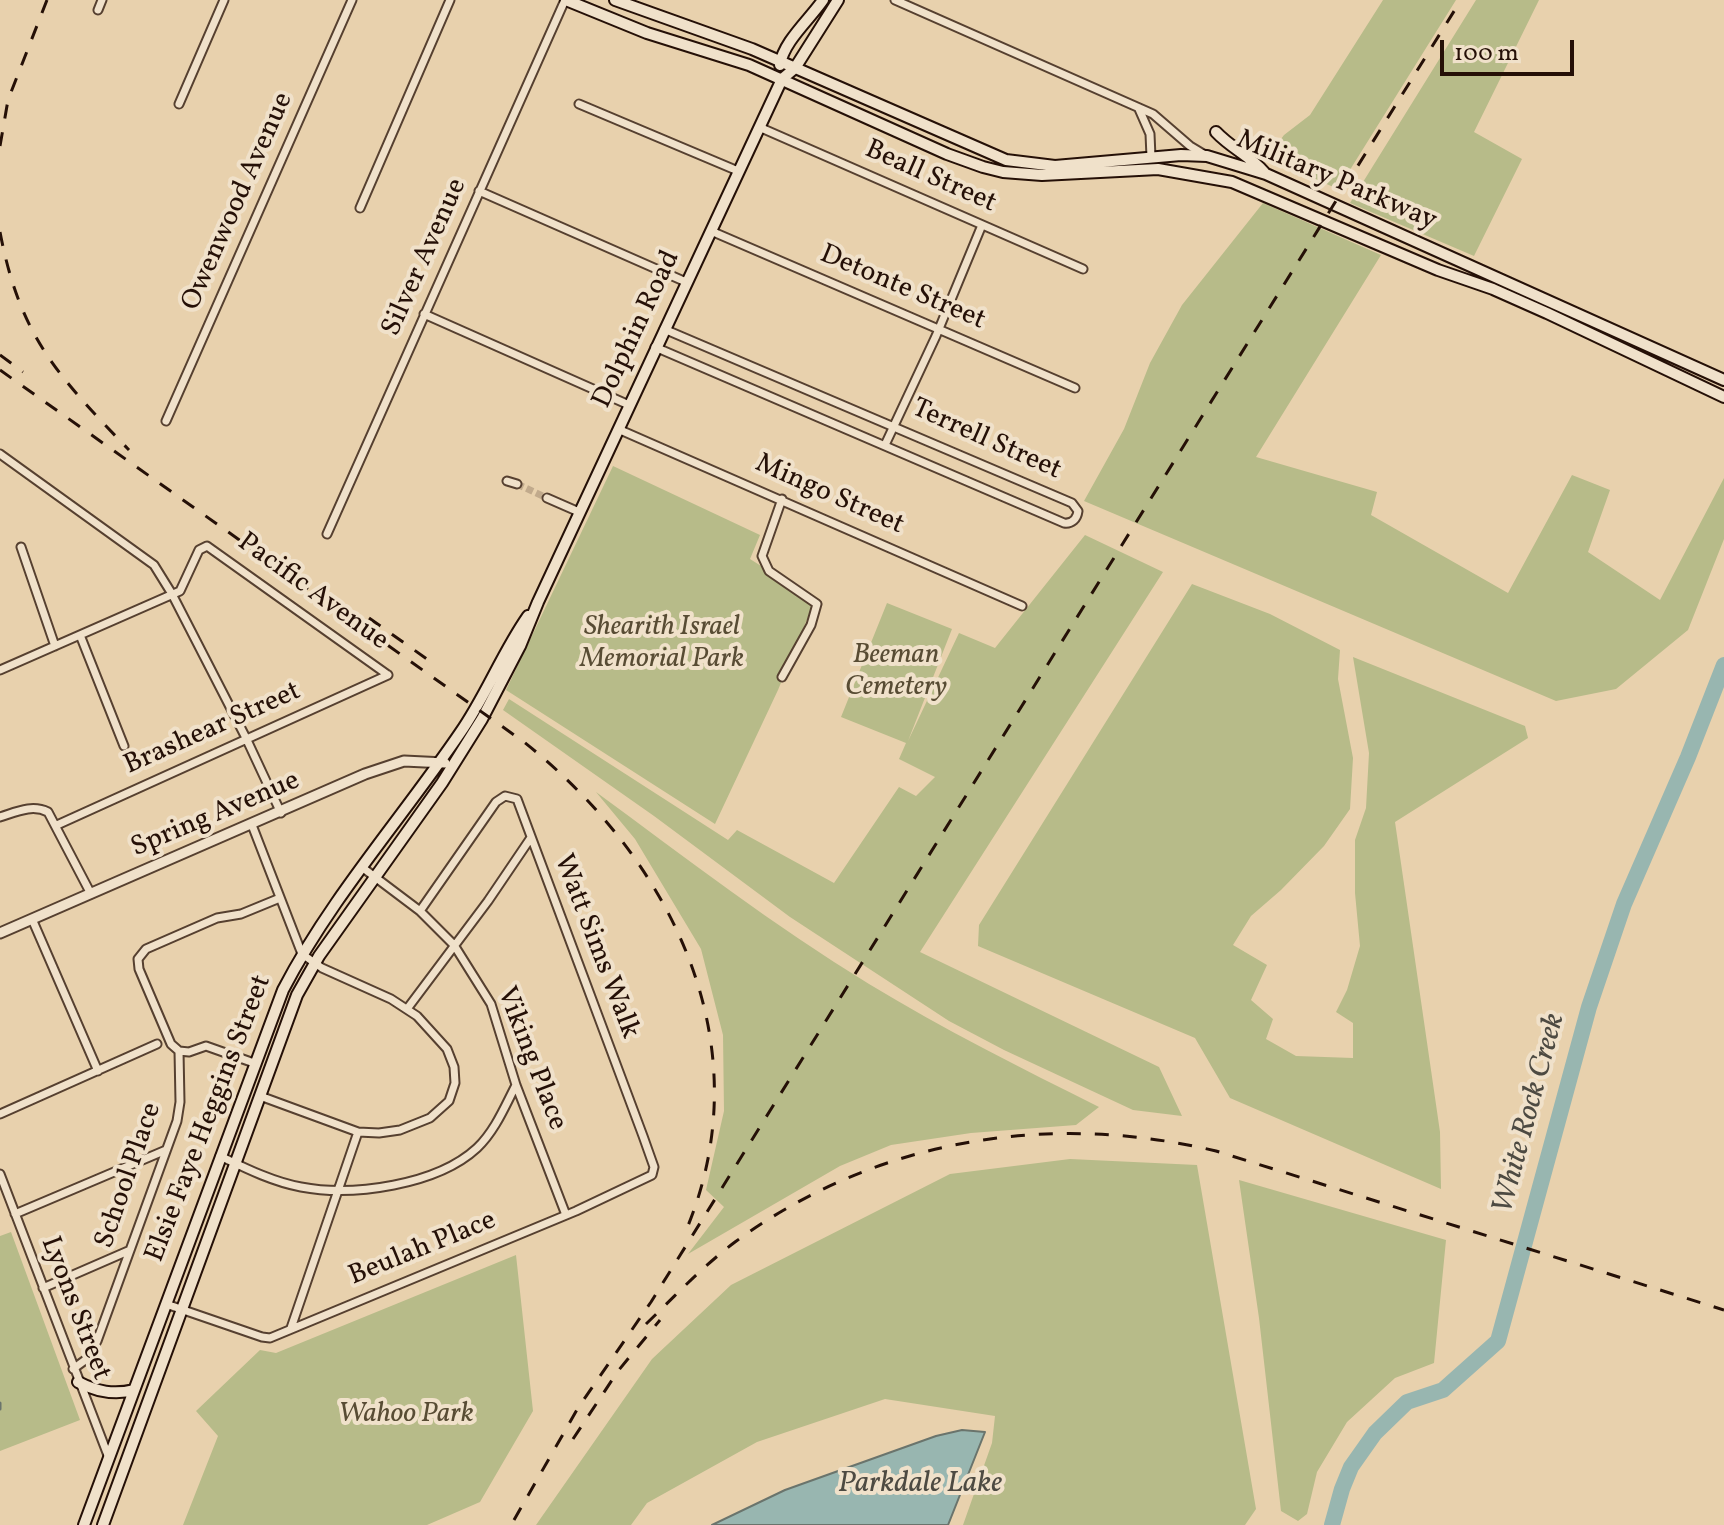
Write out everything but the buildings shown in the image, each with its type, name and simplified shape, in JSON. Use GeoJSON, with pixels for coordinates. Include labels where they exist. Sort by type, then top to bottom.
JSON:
{"type":"FeatureCollection","features":[{"type":"Feature","properties":{"kind":"main road","name":"Military Parkway"},"geometry":{"type":"LineString","coordinates":[[566,0],[635,28],[728,57],[947,154],[1003,172],[1057,175],[1158,169],[1212,177],[1253,189],[1438,270],[1534,307],[1724,397]]}},
{"type":"Feature","properties":{"kind":"main road","name":"Military Parkway"},"geometry":{"type":"LineString","coordinates":[[615,0],[780,61],[1006,160],[1055,166],[1151,157],[1207,156],[1266,174],[1724,380]]}},
{"type":"Feature","properties":{"kind":"main road"},"geometry":{"type":"LineString","coordinates":[[782,79],[780,61],[823,0]]}},
{"type":"Feature","properties":{"kind":"main road","name":"Dolphin Road"},"geometry":{"type":"LineString","coordinates":[[453,766],[520,646],[655,347],[782,79],[795,68],[838,0]]}},
{"type":"Feature","properties":{"kind":"main road"},"geometry":{"type":"LineString","coordinates":[[635,28],[642,11]]}},
{"type":"Feature","properties":{"kind":"main road"},"geometry":{"type":"LineString","coordinates":[[1216,132],[1266,174]]}},
{"type":"Feature","properties":{"kind":"main road"},"geometry":{"type":"LineString","coordinates":[[1151,157],[1158,169]]}},
{"type":"Feature","properties":{"kind":"main road"},"geometry":{"type":"LineString","coordinates":[[1438,270],[1445,254]]}},
{"type":"Feature","properties":{"kind":"main road"},"geometry":{"type":"LineString","coordinates":[[1664,368],[1670,357]]}},
{"type":"Feature","properties":{"kind":"main road","name":"Dolphin Road"},"geometry":{"type":"LineString","coordinates":[[440,761],[472,715],[513,638],[538,602]]}},
{"type":"Feature","properties":{"kind":"main road","name":"Elsie Faye Heggins Street"},"geometry":{"type":"LineString","coordinates":[[84,1525],[283,990],[302,954],[440,761]]}},
{"type":"Feature","properties":{"kind":"main road","name":"Elsie Faye Heggins Street"},"geometry":{"type":"LineString","coordinates":[[103,1525],[297,995],[315,963],[453,766]]}},
{"type":"Feature","properties":{"kind":"main road"},"geometry":{"type":"LineString","coordinates":[[78,1382],[113,1393],[134,1390]]}},
{"type":"Feature","properties":{"kind":"street"},"geometry":{"type":"LineString","coordinates":[[98,10],[102,0]]}},
{"type":"Feature","properties":{"kind":"street"},"geometry":{"type":"LineString","coordinates":[[179,104],[224,0]]}},
{"type":"Feature","properties":{"kind":"street","name":"Owenwood Avenue"},"geometry":{"type":"LineString","coordinates":[[166,421],[352,0]]}},
{"type":"Feature","properties":{"kind":"street"},"geometry":{"type":"LineString","coordinates":[[360,208],[450,0]]}},
{"type":"Feature","properties":{"kind":"street","name":"Silver Avenue"},"geometry":{"type":"LineString","coordinates":[[327,534],[566,0]]}},
{"type":"Feature","properties":{"kind":"street"},"geometry":{"type":"LineString","coordinates":[[895,0],[1153,114],[1190,146],[1207,156]]}},
{"type":"Feature","properties":{"kind":"street"},"geometry":{"type":"LineString","coordinates":[[579,104],[738,171]]}},
{"type":"Feature","properties":{"kind":"street"},"geometry":{"type":"LineString","coordinates":[[1139,109],[1150,134],[1151,157]]}},
{"type":"Feature","properties":{"kind":"street","name":"Beall Street"},"geometry":{"type":"LineString","coordinates":[[759,127],[1083,269]]}},
{"type":"Feature","properties":{"kind":"street"},"geometry":{"type":"LineString","coordinates":[[479,191],[686,282]]}},
{"type":"Feature","properties":{"kind":"street"},"geometry":{"type":"LineString","coordinates":[[885,445],[982,225]]}},
{"type":"Feature","properties":{"kind":"street","name":"Detonte Street"},"geometry":{"type":"LineString","coordinates":[[711,231],[1075,388]]}},
{"type":"Feature","properties":{"kind":"street"},"geometry":{"type":"LineString","coordinates":[[424,314],[629,405]]}},
{"type":"Feature","properties":{"kind":"street","name":"Terrell Street"},"geometry":{"type":"LineString","coordinates":[[655,347],[1064,523],[1071,523],[1076,518],[1078,511],[1072,503],[664,329]]}},
{"type":"Feature","properties":{"kind":"street","name":"Mingo Street"},"geometry":{"type":"LineString","coordinates":[[618,429],[1022,606]]}},
{"type":"Feature","properties":{"kind":"street"},"geometry":{"type":"LineString","coordinates":[[0,454],[150,561],[172,594],[281,813]]}},
{"type":"Feature","properties":{"kind":"street"},"geometry":{"type":"LineString","coordinates":[[507,481],[517,484]]}},
{"type":"Feature","properties":{"kind":"street"},"geometry":{"type":"LineString","coordinates":[[547,498],[579,512]]}},
{"type":"Feature","properties":{"kind":"street"},"geometry":{"type":"LineString","coordinates":[[782,499],[762,556],[769,571],[817,604],[811,625],[782,677]]}},
{"type":"Feature","properties":{"kind":"street"},"geometry":{"type":"LineString","coordinates":[[21,547],[55,646]]}},
{"type":"Feature","properties":{"kind":"street","name":"Pacific Avenue"},"geometry":{"type":"LineString","coordinates":[[172,594],[182,589],[199,550],[210,547],[388,675]]}},
{"type":"Feature","properties":{"kind":"street"},"geometry":{"type":"LineString","coordinates":[[0,670],[172,594]]}},
{"type":"Feature","properties":{"kind":"street"},"geometry":{"type":"LineString","coordinates":[[80,635],[124,746]]}},
{"type":"Feature","properties":{"kind":"street","name":"Brashear Street"},"geometry":{"type":"LineString","coordinates":[[57,825],[388,675]]}},
{"type":"Feature","properties":{"kind":"street","name":"Spring Avenue"},"geometry":{"type":"LineString","coordinates":[[0,933],[365,774],[404,761],[440,761],[453,766]]}},
{"type":"Feature","properties":{"kind":"street","name":"Watt Sims Walk"},"geometry":{"type":"LineString","coordinates":[[420,911],[500,798],[509,796],[517,799],[654,1167],[652,1175],[569,1214]]}},
{"type":"Feature","properties":{"kind":"street"},"geometry":{"type":"LineString","coordinates":[[0,817],[28,808],[48,812],[91,894]]}},
{"type":"Feature","properties":{"kind":"street"},"geometry":{"type":"LineString","coordinates":[[252,825],[302,954],[407,1009],[431,1029],[447,1049],[454,1067],[453,1092],[440,1111],[400,1130],[358,1132],[260,1096]]}},
{"type":"Feature","properties":{"kind":"street"},"geometry":{"type":"LineString","coordinates":[[407,1009],[530,839]]}},
{"type":"Feature","properties":{"kind":"street","name":"Viking Place"},"geometry":{"type":"LineString","coordinates":[[363,868],[420,911],[454,945],[491,1004],[516,1085],[569,1214]]}},
{"type":"Feature","properties":{"kind":"street","name":"School Place"},"geometry":{"type":"LineString","coordinates":[[73,1369],[88,1358],[97,1341],[179,1113],[179,1051],[171,1044],[139,969],[139,955],[146,949],[217,918],[241,914],[280,898]]}},
{"type":"Feature","properties":{"kind":"street"},"geometry":{"type":"LineString","coordinates":[[32,919],[98,1071]]}},
{"type":"Feature","properties":{"kind":"street"},"geometry":{"type":"LineString","coordinates":[[0,1114],[157,1044]]}},
{"type":"Feature","properties":{"kind":"street"},"geometry":{"type":"LineString","coordinates":[[179,1051],[184,1053],[206,1046],[254,1063]]}},
{"type":"Feature","properties":{"kind":"street"},"geometry":{"type":"LineString","coordinates":[[220,1156],[287,1184],[338,1190],[403,1183],[450,1167],[465,1158],[489,1135],[516,1085]]}},
{"type":"Feature","properties":{"kind":"street","name":"Beulah Place"},"geometry":{"type":"LineString","coordinates":[[291,1328],[358,1132]]}},
{"type":"Feature","properties":{"kind":"street"},"geometry":{"type":"LineString","coordinates":[[15,1214],[166,1150]]}},
{"type":"Feature","properties":{"kind":"street","name":"Lyons Street"},"geometry":{"type":"LineString","coordinates":[[0,1174],[109,1458]]}},
{"type":"Feature","properties":{"kind":"street","name":"Beulah Place"},"geometry":{"type":"LineString","coordinates":[[166,1304],[270,1338],[569,1214]]}},
{"type":"Feature","properties":{"kind":"street"},"geometry":{"type":"LineString","coordinates":[[43,1288],[128,1251]]}},
{"type":"Feature","properties":{"kind":"green space"},"geometry":{"type":"Polygon","coordinates":[[[1383,0],[1456,0],[1338,189],[1267,158],[1284,135],[1310,115],[1383,0]]]}},
{"type":"Feature","properties":{"kind":"green space"},"geometry":{"type":"Polygon","coordinates":[[[1476,0],[1539,0],[1474,132],[1522,159],[1474,256],[1350,203],[1476,0]]]}},
{"type":"Feature","properties":{"kind":"green space"},"geometry":{"type":"Polygon","coordinates":[[[1263,203],[1381,255],[1256,457],[1377,492],[1371,515],[1508,593],[1572,475],[1610,490],[1588,552],[1660,600],[1724,478],[1724,539],[1688,630],[1616,689],[1556,701],[1084,501],[1124,429],[1150,363],[1182,305],[1263,203]]]}},
{"type":"Feature","properties":{"kind":"green space","name":"Shearith Israel Memorial Park"},"geometry":{"type":"Polygon","coordinates":[[[613,466],[760,535],[750,559],[815,600],[778,690],[715,824],[506,690],[613,466]]]}},
{"type":"Feature","properties":{"kind":"green space","name":"Beeman Cemetery"},"geometry":{"type":"Polygon","coordinates":[[[1085,535],[1163,572],[920,952],[1159,1067],[1182,1116],[1133,1110],[949,1021],[790,917],[503,710],[509,699],[728,840],[737,830],[834,883],[899,787],[916,796],[935,777],[899,759],[906,743],[841,717],[887,603],[952,629],[908,741],[959,633],[995,648],[1085,535]]]}},
{"type":"Feature","properties":{"kind":"green space"},"geometry":{"type":"Polygon","coordinates":[[[1192,584],[1270,614],[1340,650],[1338,679],[1353,758],[1350,809],[1324,846],[1251,916],[1233,945],[1267,965],[1251,1000],[1273,1019],[1266,1039],[1296,1056],[1353,1058],[1353,1023],[1336,1012],[1347,990],[1360,946],[1355,893],[1355,840],[1366,808],[1369,753],[1353,657],[1525,726],[1528,738],[1395,822],[1440,1132],[1441,1189],[1230,1098],[1195,1038],[978,946],[979,925],[1192,584]]]}},
{"type":"Feature","properties":{"kind":"green space"},"geometry":{"type":"Polygon","coordinates":[[[596,792],[765,915],[869,984],[1011,1063],[1099,1107],[1076,1125],[971,1133],[891,1145],[840,1166],[688,1254],[724,1207],[706,1190],[724,1111],[723,1035],[701,949],[635,839],[596,792]]]}},
{"type":"Feature","properties":{"kind":"green space"},"geometry":{"type":"Polygon","coordinates":[[[1070,1159],[1197,1165],[1256,1509],[1245,1525],[963,1525],[992,1443],[995,1416],[885,1399],[757,1442],[647,1503],[631,1525],[536,1525],[652,1359],[731,1285],[950,1174],[1070,1159]]]}},
{"type":"Feature","properties":{"kind":"green space"},"geometry":{"type":"Polygon","coordinates":[[[1239,1180],[1446,1240],[1434,1363],[1395,1378],[1347,1422],[1317,1472],[1307,1514],[1298,1521],[1281,1511],[1259,1318],[1239,1180]]]}},
{"type":"Feature","properties":{"kind":"green space"},"geometry":{"type":"Polygon","coordinates":[[[11,1232],[80,1420],[0,1451],[0,1236],[11,1232]]]}},
{"type":"Feature","properties":{"kind":"green space","name":"Wahoo Park"},"geometry":{"type":"Polygon","coordinates":[[[516,1255],[533,1411],[480,1502],[427,1525],[183,1525],[218,1436],[196,1411],[260,1350],[276,1353],[516,1255]]]}},
{"type":"Feature","properties":{"kind":"water","name":"Parkdale Lake"},"geometry":{"type":"Polygon","coordinates":[[[962,1430],[985,1432],[948,1525],[712,1525],[785,1490],[936,1436],[962,1430]]]}},
{"type":"Feature","properties":{"kind":"waterway","name":"White Rock Creek"},"geometry":{"type":"LineString","coordinates":[[1332,1525],[1351,1467],[1375,1433],[1407,1402],[1443,1390],[1498,1341],[1589,1007],[1624,904],[1724,665]]}},
{"type":"Feature","properties":{"kind":"waterway"},"geometry":{"type":"LineString","coordinates":[[0,1403],[0,1409]]}},
{"type":"Feature","properties":{"kind":"tunnel"},"geometry":{"type":"LineString","coordinates":[[517,484],[547,498]]}},
{"type":"Feature","properties":{"kind":"railway"},"geometry":{"type":"LineString","coordinates":[[0,146],[8,100],[47,0]]}},
{"type":"Feature","properties":{"kind":"railway"},"geometry":{"type":"LineString","coordinates":[[514,1520],[578,1408],[651,1302],[1461,0]]}},
{"type":"Feature","properties":{"kind":"railway"},"geometry":{"type":"LineString","coordinates":[[0,232],[19,300],[45,353],[129,450]]}},
{"type":"Feature","properties":{"kind":"railway"},"geometry":{"type":"LineString","coordinates":[[0,355],[23,372]]}},
{"type":"Feature","properties":{"kind":"railway"},"geometry":{"type":"LineString","coordinates":[[0,370],[524,742],[577,789],[623,842],[661,900],[690,962],[708,1027],[714,1094],[707,1163],[685,1233]]}},
{"type":"Feature","properties":{"kind":"railway"},"geometry":{"type":"LineString","coordinates":[[369,618],[434,664]]}},
{"type":"Feature","properties":{"kind":"railway"},"geometry":{"type":"LineString","coordinates":[[646,1324],[735,1242],[789,1207],[846,1179],[905,1157],[965,1143],[1027,1135],[1090,1134],[1153,1139],[1216,1151],[1724,1310]]}},
{"type":"Feature","properties":{"kind":"railway"},"geometry":{"type":"LineString","coordinates":[[573,1439],[618,1371],[660,1320]]}}]}
